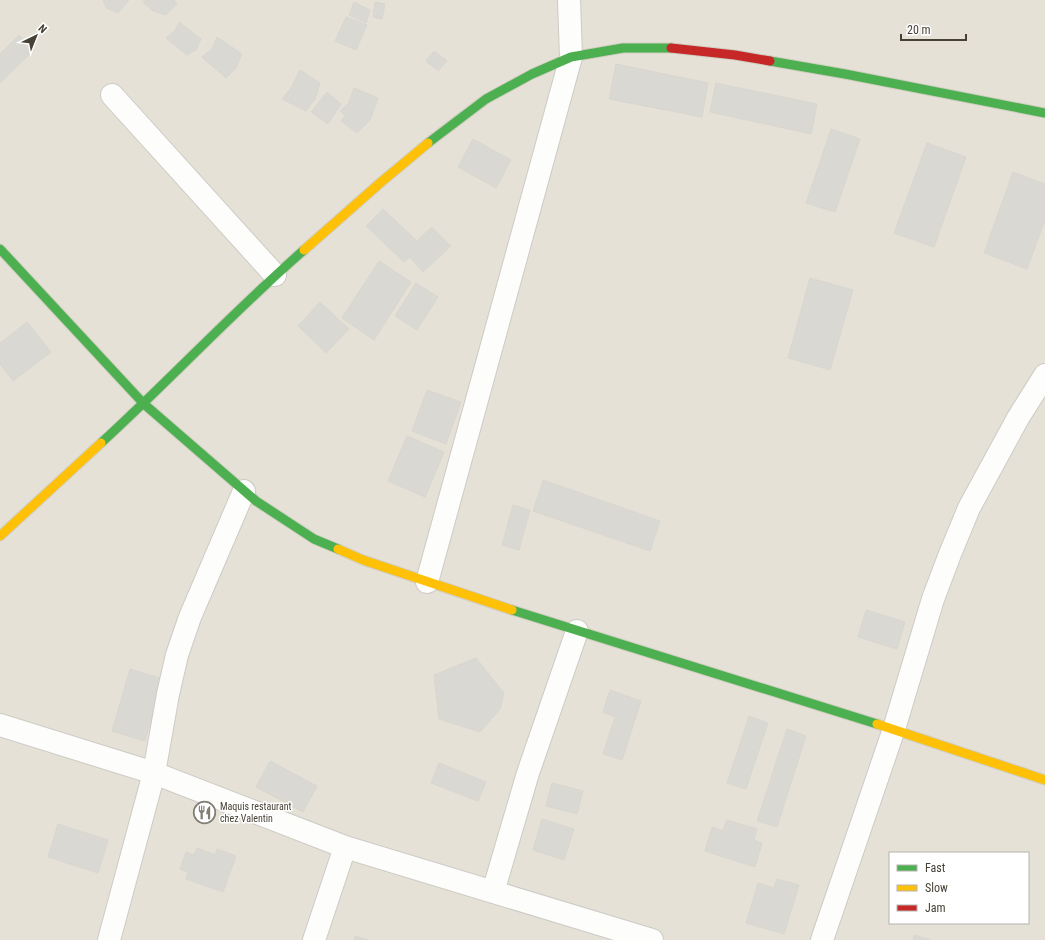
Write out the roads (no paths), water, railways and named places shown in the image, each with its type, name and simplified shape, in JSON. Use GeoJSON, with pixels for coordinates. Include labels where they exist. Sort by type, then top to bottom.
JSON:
{"type":"FeatureCollection","features":[{"type":"Feature","properties":{"kind":"street"},"geometry":{"type":"LineString","coordinates":[[427,582],[571,57],[569,0]]}},
{"type":"Feature","properties":{"kind":"street"},"geometry":{"type":"LineString","coordinates":[[0,536],[144,404],[275,275],[380,183],[486,99],[532,74],[571,57],[623,48],[678,48],[735,55],[845,74],[1045,113]]}},
{"type":"Feature","properties":{"kind":"street"},"geometry":{"type":"LineString","coordinates":[[112,95],[275,275]]}},
{"type":"Feature","properties":{"kind":"street"},"geometry":{"type":"LineString","coordinates":[[0,249],[144,404],[244,491],[269,510],[314,539],[362,560],[427,582],[577,631],[894,729],[1045,780]]}},
{"type":"Feature","properties":{"kind":"street"},"geometry":{"type":"LineString","coordinates":[[822,940],[894,729],[933,599],[952,547],[969,508],[1018,418],[1045,375]]}},
{"type":"Feature","properties":{"kind":"street"},"geometry":{"type":"LineString","coordinates":[[109,940],[154,772],[168,694],[177,655],[190,617],[244,491]]}},
{"type":"Feature","properties":{"kind":"street"},"geometry":{"type":"LineString","coordinates":[[493,892],[528,772],[577,631]]}},
{"type":"Feature","properties":{"kind":"street"},"geometry":{"type":"LineString","coordinates":[[0,726],[154,772],[345,847],[652,940]]}},
{"type":"Feature","properties":{"kind":"street"},"geometry":{"type":"LineString","coordinates":[[314,940],[345,847]]}},
{"type":"Feature","properties":{"kind":"place","name":"Maquis restaurant chez Valentin"},"geometry":{"type":"Point","coordinates":[205,812]}}]}
